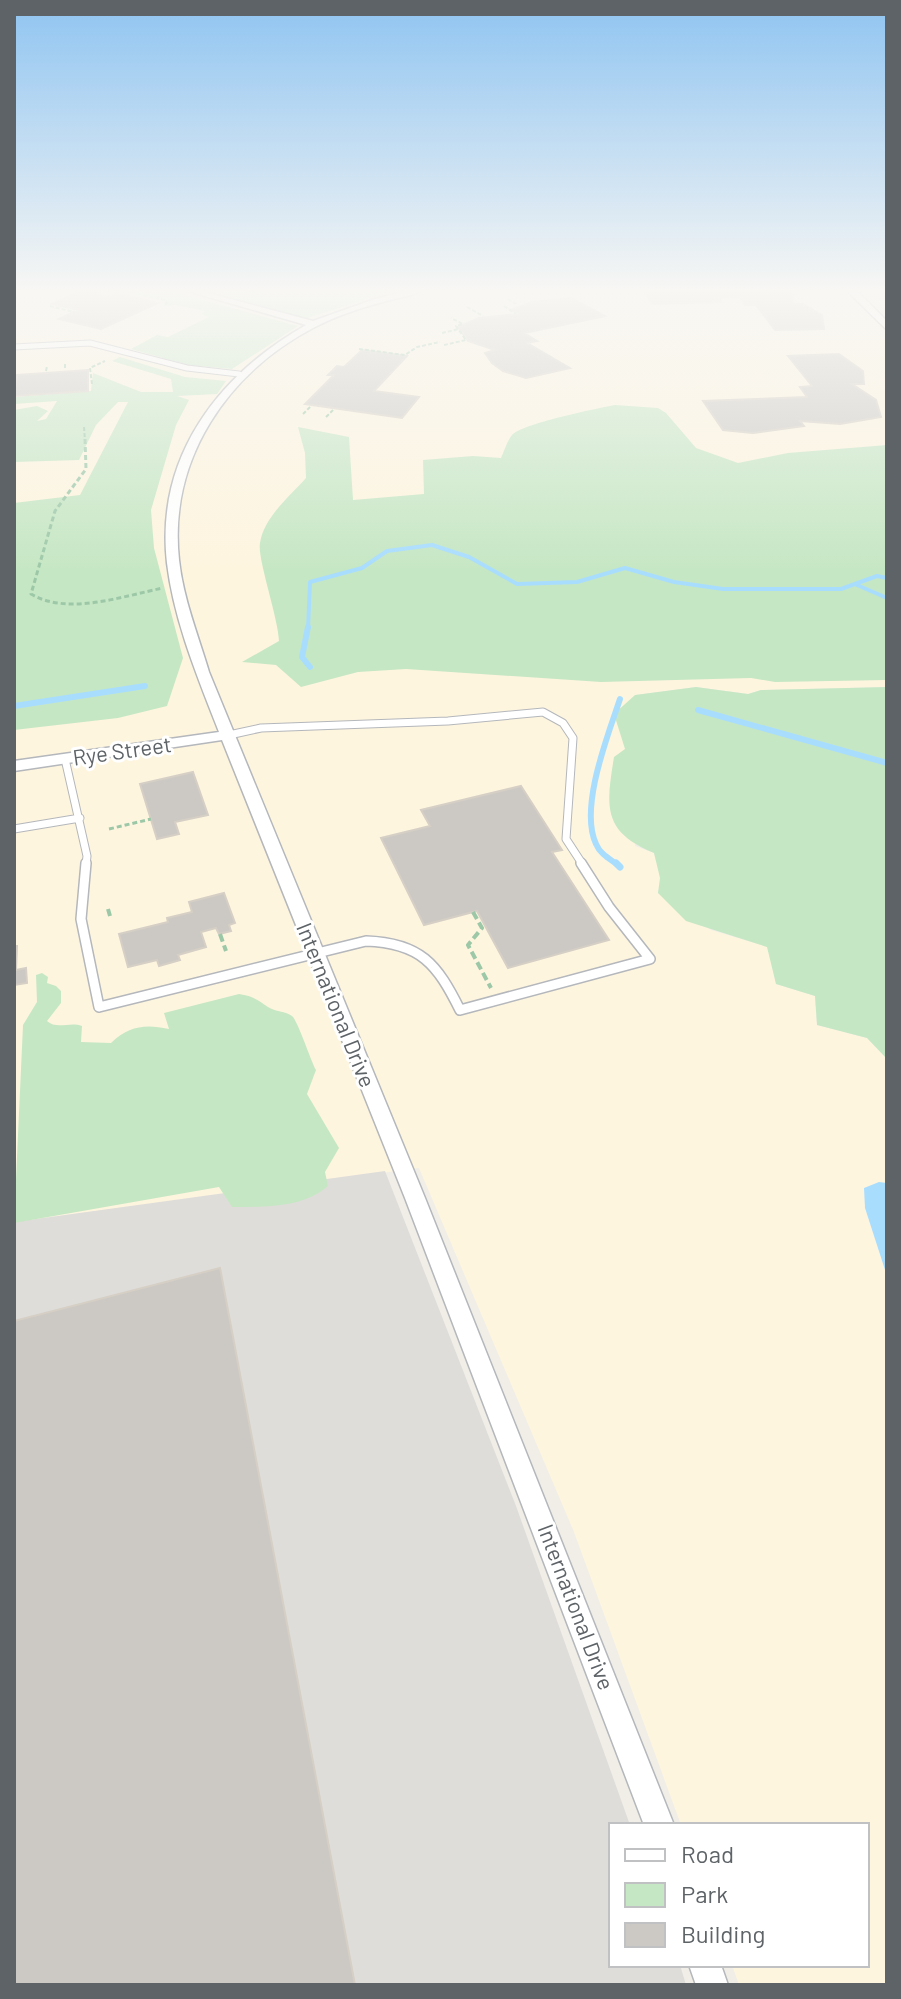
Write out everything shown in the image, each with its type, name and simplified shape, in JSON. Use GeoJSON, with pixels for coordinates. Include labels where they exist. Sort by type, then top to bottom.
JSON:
{"type":"FeatureCollection","features":[{"type":"Feature","properties":{"kind":"street","name":"International Drive"},"geometry":{"type":"LineString","coordinates":[[232,383],[209,412],[190,449],[180,475],[171,533],[177,586],[202,672],[415,1198],[658,1823]]}},
{"type":"Feature","properties":{"kind":"street","name":"Rye Street"},"geometry":{"type":"LineString","coordinates":[[14,766],[229,735]]}},
{"type":"Feature","properties":{"kind":"lane"},"geometry":{"type":"LineString","coordinates":[[65,759],[87,856],[81,919],[99,1007],[366,941],[398,943],[412,948],[434,964],[460,1010],[650,959],[609,907],[566,839],[573,738],[563,723],[543,712],[448,721],[261,728],[229,735]]}},
{"type":"Feature","properties":{"kind":"lane"},"geometry":{"type":"LineString","coordinates":[[14,829],[80,818]]}},
{"type":"Feature","properties":{"kind":"path"},"geometry":{"type":"LineString","coordinates":[[303,414],[311,406]]}},
{"type":"Feature","properties":{"kind":"path"},"geometry":{"type":"LineString","coordinates":[[326,417],[334,409]]}},
{"type":"Feature","properties":{"kind":"path"},"geometry":{"type":"LineString","coordinates":[[84,427],[86,469],[55,511],[31,594],[44,602],[68,604],[177,586]]}},
{"type":"Feature","properties":{"kind":"path"},"geometry":{"type":"LineString","coordinates":[[109,829],[151,819]]}},
{"type":"Feature","properties":{"kind":"path"},"geometry":{"type":"LineString","coordinates":[[108,909],[110,916]]}},
{"type":"Feature","properties":{"kind":"path"},"geometry":{"type":"LineString","coordinates":[[473,912],[482,928],[468,945],[498,1000]]}},
{"type":"Feature","properties":{"kind":"path"},"geometry":{"type":"LineString","coordinates":[[220,934],[226,951]]}},
{"type":"Feature","properties":{"kind":"shaded area"},"geometry":{"type":"Polygon","coordinates":[[[14,383],[887,383],[887,687],[761,690],[748,694],[696,687],[636,695],[625,749],[635,846],[654,853],[661,878],[658,893],[711,930],[768,947],[776,984],[815,996],[817,1025],[867,1038],[887,1059],[887,1985],[739,1985],[733,1967],[869,1967],[869,1823],[680,1823],[574,1532],[419,1168],[14,1222],[14,383]]]}},
{"type":"Feature","properties":{"kind":"shaded area"},"geometry":{"type":"Polygon","coordinates":[[[385,1171],[516,1506],[629,1823],[609,1823],[609,1967],[681,1967],[686,1985],[14,1985],[14,1222],[385,1171]]]}},
{"type":"Feature","properties":{"kind":"green space"},"geometry":{"type":"Polygon","coordinates":[[[92,383],[119,383],[141,392],[173,392],[172,383],[224,383],[217,394],[177,396],[189,400],[176,425],[151,510],[154,548],[183,658],[167,706],[118,718],[14,730],[14,503],[80,495],[128,402],[118,402],[96,425],[79,460],[14,462],[14,410],[37,406],[48,411],[37,421],[46,419],[57,401],[14,404],[14,397],[91,391],[92,383]]]}},
{"type":"Feature","properties":{"kind":"green space"},"geometry":{"type":"Polygon","coordinates":[[[615,405],[658,408],[696,448],[738,463],[788,453],[887,445],[887,680],[775,682],[751,678],[601,682],[406,669],[358,672],[301,687],[276,665],[242,662],[279,641],[260,543],[272,516],[306,478],[305,453],[298,427],[349,437],[353,500],[424,494],[423,460],[473,456],[501,458],[510,437],[518,431],[560,417],[615,405]]]}},
{"type":"Feature","properties":{"kind":"green space"},"geometry":{"type":"Polygon","coordinates":[[[696,687],[748,694],[761,690],[887,687],[887,1059],[867,1038],[817,1025],[815,996],[776,984],[767,947],[686,921],[658,893],[660,878],[654,853],[637,845],[616,826],[609,803],[610,790],[614,757],[625,749],[614,714],[635,695],[696,687]]]}},
{"type":"Feature","properties":{"kind":"green space"},"geometry":{"type":"Polygon","coordinates":[[[42,973],[48,977],[47,983],[61,991],[61,1003],[47,1021],[55,1025],[82,1026],[81,1042],[111,1043],[124,1033],[138,1028],[169,1029],[164,1013],[239,994],[292,1016],[316,1070],[307,1094],[339,1148],[325,1172],[328,1186],[307,1199],[283,1205],[232,1207],[219,1187],[14,1223],[23,1025],[37,1002],[36,975],[42,973]]]}},
{"type":"Feature","properties":{"kind":"water"},"geometry":{"type":"Polygon","coordinates":[[[879,1182],[887,1183],[887,1276],[865,1208],[864,1188],[879,1182]]]}},
{"type":"Feature","properties":{"kind":"building"},"geometry":{"type":"Polygon","coordinates":[[[16,383],[88,383],[88,391],[14,396],[16,383]]]}},
{"type":"Feature","properties":{"kind":"building"},"geometry":{"type":"Polygon","coordinates":[[[326,383],[381,383],[374,391],[419,397],[402,418],[305,404],[326,383]]]}},
{"type":"Feature","properties":{"kind":"building"},"geometry":{"type":"Polygon","coordinates":[[[810,383],[864,383],[852,384],[876,400],[881,417],[840,424],[800,421],[804,426],[753,433],[723,430],[703,401],[807,397],[800,387],[812,386],[810,383]]]}},
{"type":"Feature","properties":{"kind":"building"},"geometry":{"type":"Polygon","coordinates":[[[193,772],[208,815],[175,822],[179,834],[157,839],[140,784],[193,772]]]}},
{"type":"Feature","properties":{"kind":"building"},"geometry":{"type":"Polygon","coordinates":[[[521,786],[562,850],[552,852],[609,940],[508,968],[477,911],[424,925],[381,838],[430,826],[421,810],[521,786]]]}},
{"type":"Feature","properties":{"kind":"building"},"geometry":{"type":"Polygon","coordinates":[[[224,893],[235,923],[229,925],[231,931],[219,934],[216,928],[201,932],[206,947],[178,955],[180,960],[159,966],[157,960],[128,967],[119,934],[168,922],[167,918],[192,912],[189,902],[224,893]]]}},
{"type":"Feature","properties":{"kind":"building"},"geometry":{"type":"Polygon","coordinates":[[[14,946],[17,946],[16,970],[26,968],[27,983],[14,985],[14,946]]]}},
{"type":"Feature","properties":{"kind":"building"},"geometry":{"type":"Polygon","coordinates":[[[220,1268],[355,1985],[14,1985],[14,1321],[220,1268]]]}},
{"type":"Feature","properties":{"kind":"waterway"},"geometry":{"type":"LineString","coordinates":[[308,629],[310,582],[362,568],[387,551],[432,545],[469,557],[517,584],[577,582],[625,568],[674,582],[723,589],[841,589],[877,576],[887,578]]}},
{"type":"Feature","properties":{"kind":"waterway"},"geometry":{"type":"LineString","coordinates":[[857,585],[887,598]]}},
{"type":"Feature","properties":{"kind":"waterway"},"geometry":{"type":"LineString","coordinates":[[308,627],[302,657],[310,667]]}},
{"type":"Feature","properties":{"kind":"waterway"},"geometry":{"type":"LineString","coordinates":[[14,706],[145,686]]}},
{"type":"Feature","properties":{"kind":"waterway"},"geometry":{"type":"LineString","coordinates":[[618,865],[598,848],[591,811],[597,772],[620,699]]}},
{"type":"Feature","properties":{"kind":"waterway"},"geometry":{"type":"LineString","coordinates":[[698,710],[887,763]]}}]}
